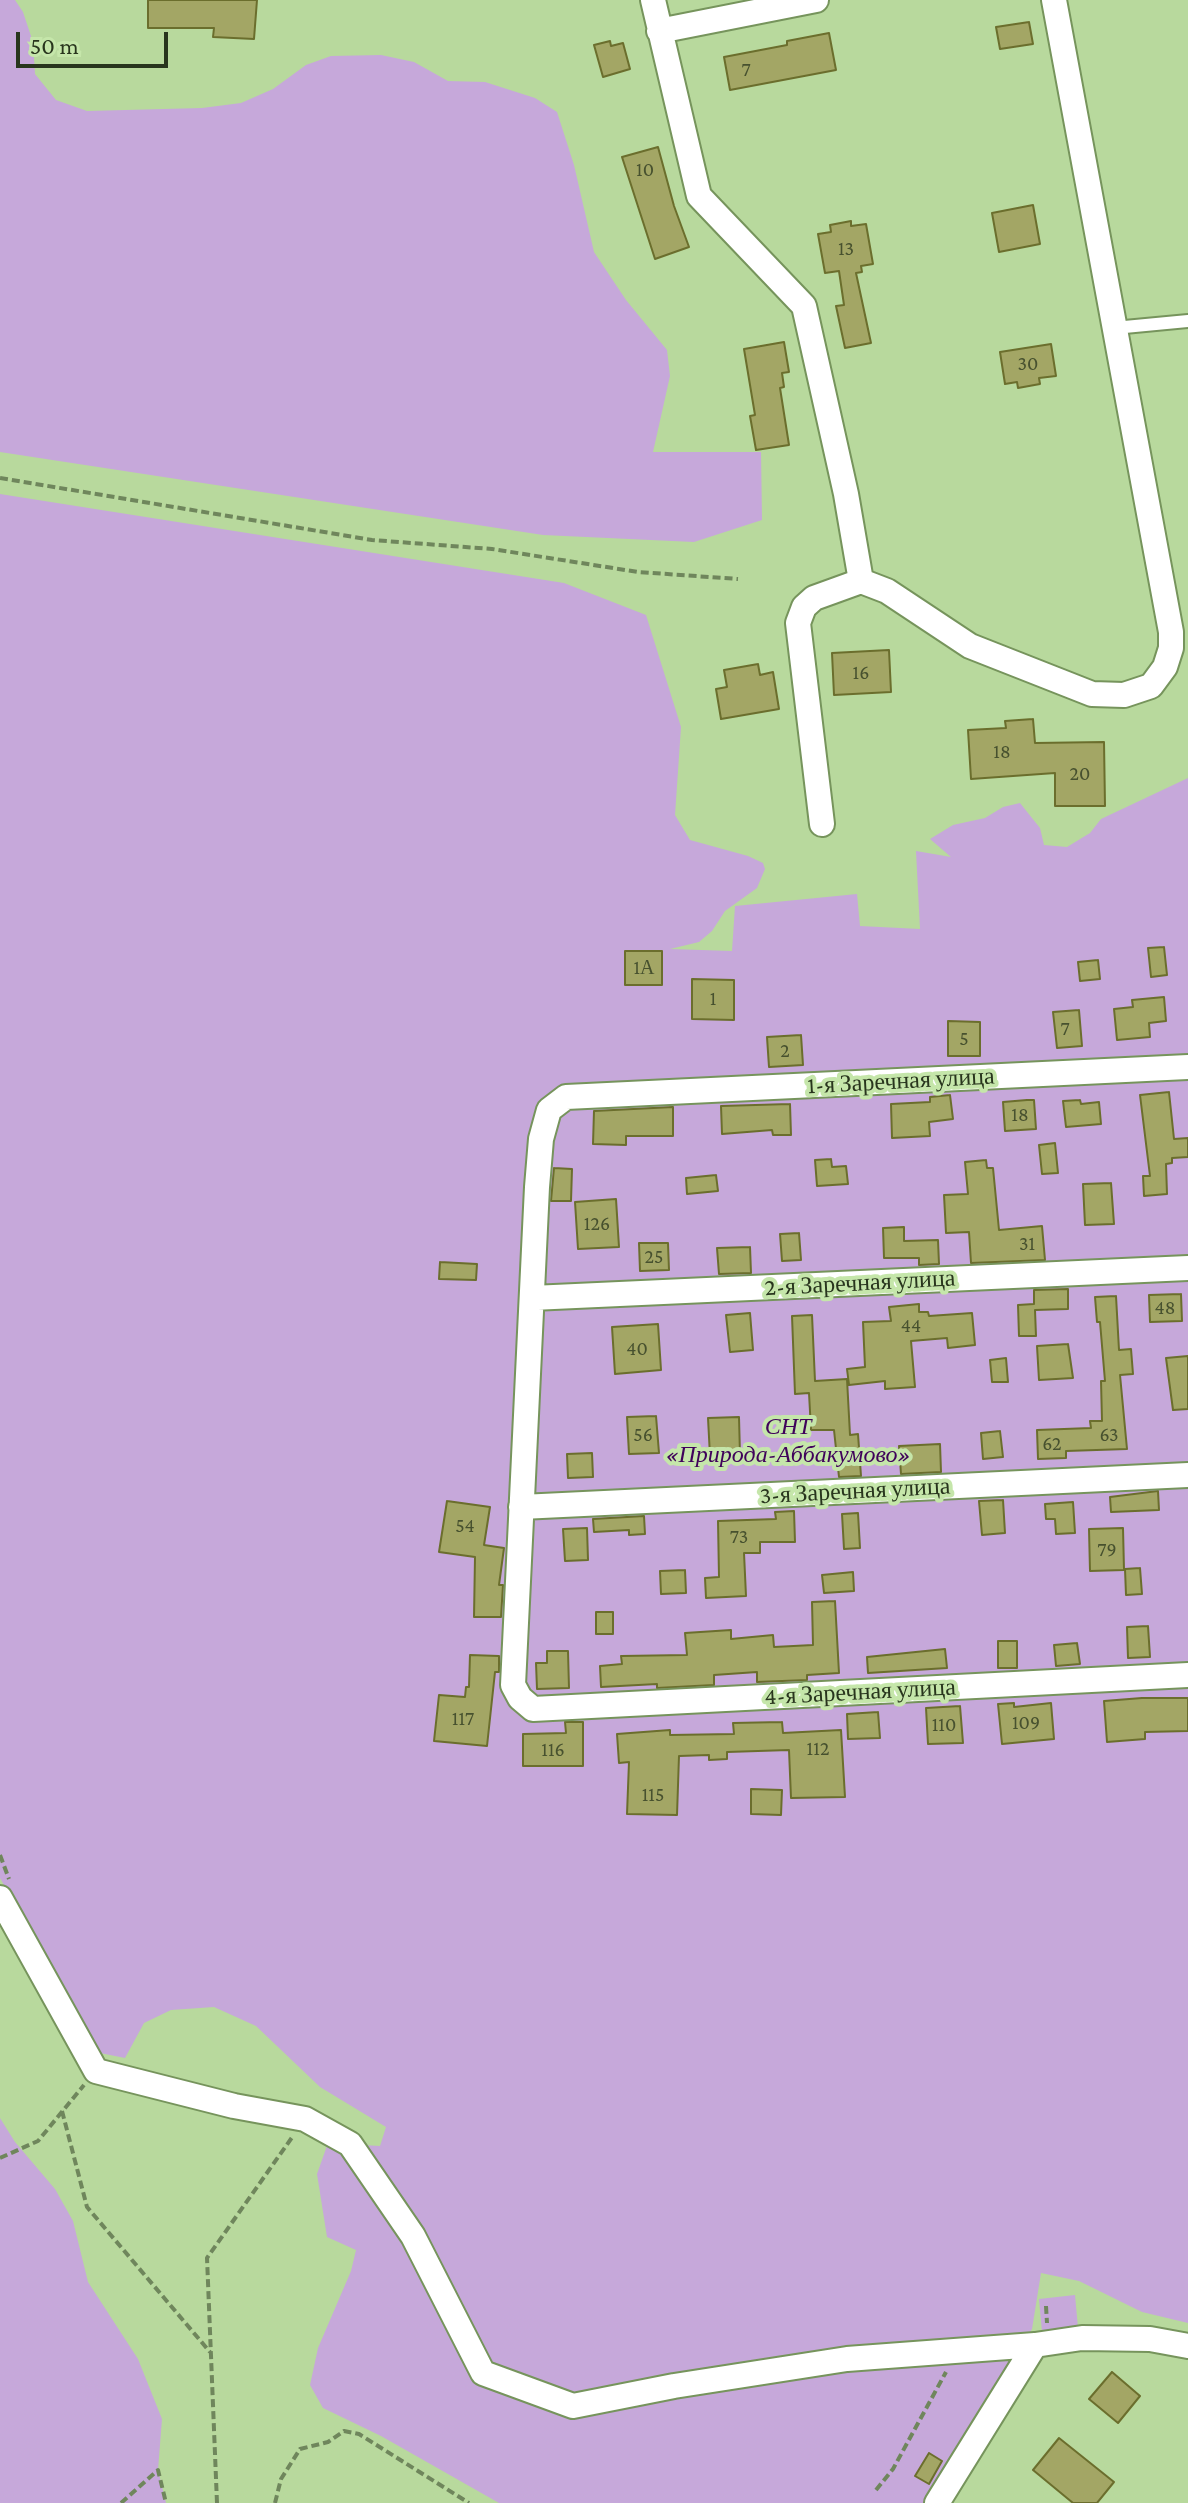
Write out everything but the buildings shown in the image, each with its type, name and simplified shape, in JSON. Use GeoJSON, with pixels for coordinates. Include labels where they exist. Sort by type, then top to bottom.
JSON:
{"type":"FeatureCollection","features":[{"type":"Feature","properties":{"kind":"street"},"geometry":{"type":"LineString","coordinates":[[653,0],[699,196],[804,306],[846,494],[861,581]]}},
{"type":"Feature","properties":{"kind":"street"},"geometry":{"type":"LineString","coordinates":[[659,31],[816,0]]}},
{"type":"Feature","properties":{"kind":"street"},"geometry":{"type":"LineString","coordinates":[[822,824],[798,623],[804,607],[814,598],[861,581],[887,591],[970,646],[1092,694],[1124,695],[1151,686],[1165,667],[1171,648],[1171,632],[1054,0]]}},
{"type":"Feature","properties":{"kind":"street","name":"1-я Заречная улица"},"geometry":{"type":"LineString","coordinates":[[533,1709],[520,1698],[513,1685],[541,1139],[549,1110],[566,1097],[1188,1067]]}},
{"type":"Feature","properties":{"kind":"street","name":"2-я Заречная улица"},"geometry":{"type":"LineString","coordinates":[[532,1298],[1188,1268]]}},
{"type":"Feature","properties":{"kind":"street","name":"3-я Заречная улица"},"geometry":{"type":"LineString","coordinates":[[521,1507],[1188,1475]]}},
{"type":"Feature","properties":{"kind":"street","name":"4-я Заречная улица"},"geometry":{"type":"LineString","coordinates":[[533,1709],[1188,1675]]}},
{"type":"Feature","properties":{"kind":"street"},"geometry":{"type":"LineString","coordinates":[[0,1898],[96,2071],[234,2106],[305,2119],[350,2144],[413,2236],[483,2373],[573,2406],[674,2386],[847,2359],[965,2349],[1041,2338],[1150,2339],[1188,2346]]}},
{"type":"Feature","properties":{"kind":"street"},"geometry":{"type":"LineString","coordinates":[[937,2503],[1041,2338]]}},
{"type":"Feature","properties":{"kind":"lane"},"geometry":{"type":"LineString","coordinates":[[1114,328],[1188,321]]}},
{"type":"Feature","properties":{"kind":"path"},"geometry":{"type":"LineString","coordinates":[[0,478],[372,540],[492,549],[638,572],[738,579]]}},
{"type":"Feature","properties":{"kind":"path"},"geometry":{"type":"LineString","coordinates":[[0,2158],[38,2141],[96,2071]]}},
{"type":"Feature","properties":{"kind":"path"},"geometry":{"type":"LineString","coordinates":[[62,2111],[87,2207],[211,2354]]}},
{"type":"Feature","properties":{"kind":"path"},"geometry":{"type":"LineString","coordinates":[[217,2503],[207,2258],[305,2119]]}},
{"type":"Feature","properties":{"kind":"path"},"geometry":{"type":"LineString","coordinates":[[1041,2338],[1046,2306]]}},
{"type":"Feature","properties":{"kind":"path"},"geometry":{"type":"LineString","coordinates":[[876,2490],[893,2469],[942,2377],[965,2349]]}},
{"type":"Feature","properties":{"kind":"path"},"geometry":{"type":"LineString","coordinates":[[275,2503],[281,2479],[300,2449],[328,2442],[344,2431],[359,2434],[469,2503]]}},
{"type":"Feature","properties":{"kind":"path"},"geometry":{"type":"LineString","coordinates":[[121,2503],[158,2470],[166,2503]]}},
{"type":"Feature","properties":{"kind":"green space"},"geometry":{"type":"Polygon","coordinates":[[[0,0],[15,0],[23,12],[33,42],[35,74],[56,100],[87,111],[202,108],[241,103],[273,89],[306,65],[331,56],[381,55],[414,62],[448,81],[485,82],[535,98],[557,112],[574,165],[594,252],[626,300],[667,350],[670,376],[653,452],[761,452],[762,520],[694,542],[543,535],[0,452],[0,0]]]}},
{"type":"Feature","properties":{"kind":"green space","name":"СНТ «Природа-Аббакумово»"},"geometry":{"type":"Polygon","coordinates":[[[0,494],[564,583],[646,615],[681,727],[675,815],[690,840],[748,856],[763,863],[765,869],[757,888],[725,911],[712,931],[699,942],[670,949],[732,951],[735,906],[857,894],[860,926],[920,929],[916,851],[951,857],[930,839],[953,825],[985,818],[1003,807],[1020,803],[1040,828],[1044,845],[1067,847],[1090,833],[1101,819],[1188,778],[1188,2323],[1142,2312],[1079,2281],[1041,2273],[1032,2329],[926,2503],[499,2503],[381,2436],[323,2408],[310,2385],[318,2348],[351,2271],[356,2250],[327,2237],[317,2174],[328,2143],[380,2146],[386,2127],[320,2087],[256,2026],[214,2007],[171,2010],[144,2023],[125,2058],[90,2051],[0,1878],[0,494]]]}},
{"type":"Feature","properties":{"kind":"green space"},"geometry":{"type":"Polygon","coordinates":[[[0,2118],[15,2142],[55,2189],[73,2221],[88,2282],[138,2359],[162,2419],[158,2470],[166,2503],[0,2503],[0,2118]]]}},
{"type":"Feature","properties":{"kind":"green space"},"geometry":{"type":"Polygon","coordinates":[[[1075,2295],[1078,2328],[1042,2332],[1039,2299],[1075,2295]]]}}]}
